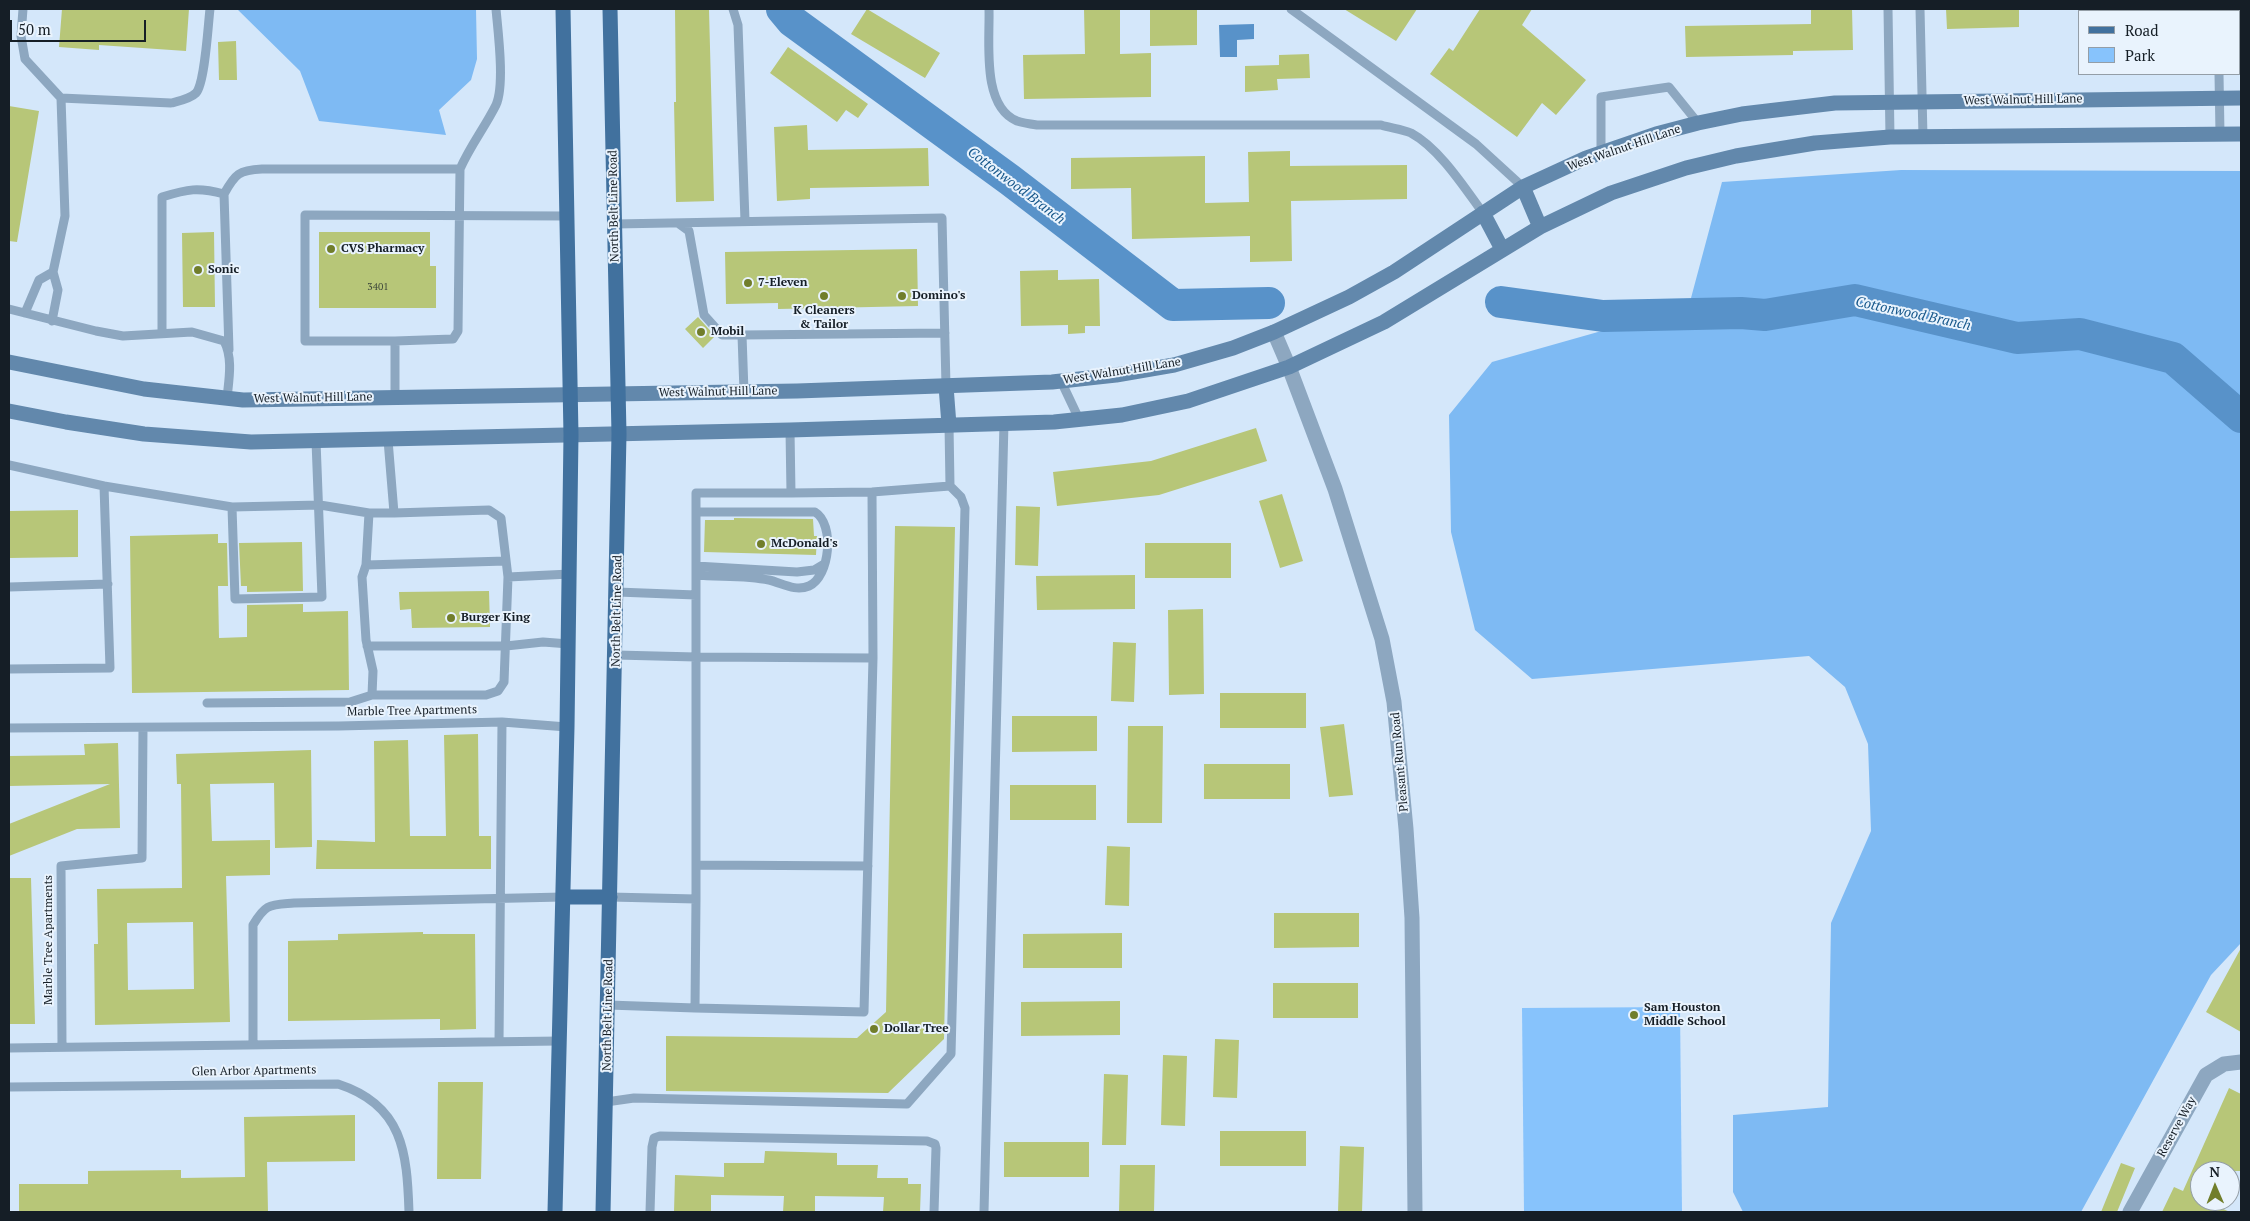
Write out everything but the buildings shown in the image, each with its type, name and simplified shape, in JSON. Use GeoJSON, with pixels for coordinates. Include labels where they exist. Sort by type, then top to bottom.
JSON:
{"type":"FeatureCollection","features":[{"type":"Feature","properties":{"kind":"main road"},"geometry":{"type":"LineString","coordinates":[[555,1212],[569,644],[572,435],[563,9]]}},
{"type":"Feature","properties":{"kind":"main road","name":"North Belt Line Road"},"geometry":{"type":"LineString","coordinates":[[603,1212],[616,655],[619,434],[610,9]]}},
{"type":"Feature","properties":{"kind":"main road","name":"West Walnut Hill Lane"},"geometry":{"type":"LineString","coordinates":[[9,362],[144,389],[243,400],[744,392],[1061,381],[1116,375],[1174,365],[1233,348],[1274,332],[1348,297],[1394,272],[1523,187],[1601,154],[1656,134],[1698,123],[1742,114],[1835,103],[2241,98]]}},
{"type":"Feature","properties":{"kind":"main road"},"geometry":{"type":"LineString","coordinates":[[9,411],[66,422],[198,439],[251,442],[790,430],[1004,423],[1122,415],[1188,401],[1289,367],[1384,322],[1540,227],[1611,193],[1686,168],[1736,156],[1815,143],[1890,137],[2241,134]]}},
{"type":"Feature","properties":{"kind":"main road"},"geometry":{"type":"LineString","coordinates":[[1523,187],[1540,227]]}},
{"type":"Feature","properties":{"kind":"main road"},"geometry":{"type":"LineString","coordinates":[[1483,213],[1502,249]]}},
{"type":"Feature","properties":{"kind":"main road"},"geometry":{"type":"LineString","coordinates":[[946,386],[949,425]]}},
{"type":"Feature","properties":{"kind":"main road"},"geometry":{"type":"LineString","coordinates":[[563,897],[610,897]]}},
{"type":"Feature","properties":{"kind":"street","name":"Pleasant Run Road"},"geometry":{"type":"LineString","coordinates":[[1274,332],[1335,489],[1382,638],[1394,702],[1412,918],[1415,1212]]}},
{"type":"Feature","properties":{"kind":"street","name":"Reserve Way"},"geometry":{"type":"LineString","coordinates":[[2130,1212],[2206,1075],[2224,1064],[2241,1062]]}},
{"type":"Feature","properties":{"kind":"lane"},"geometry":{"type":"LineString","coordinates":[[23,9],[21,36],[25,59],[61,98],[65,216],[53,272],[58,290],[52,321]]}},
{"type":"Feature","properties":{"kind":"lane"},"geometry":{"type":"LineString","coordinates":[[61,98],[171,103],[184,100],[196,93],[202,78],[210,9]]}},
{"type":"Feature","properties":{"kind":"lane"},"geometry":{"type":"LineString","coordinates":[[496,9],[500,89],[496,104],[467,152],[460,169],[459,217],[458,331],[452,339],[305,341],[305,215],[459,217],[567,216]]}},
{"type":"Feature","properties":{"kind":"lane"},"geometry":{"type":"LineString","coordinates":[[732,9],[738,25],[745,221]]}},
{"type":"Feature","properties":{"kind":"lane"},"geometry":{"type":"LineString","coordinates":[[989,9],[991,78],[994,96],[1003,110],[1017,120],[1036,125],[1381,125],[1410,133],[1432,150],[1455,175],[1483,213]]}},
{"type":"Feature","properties":{"kind":"lane"},"geometry":{"type":"LineString","coordinates":[[1291,9],[1476,144],[1523,187]]}},
{"type":"Feature","properties":{"kind":"lane"},"geometry":{"type":"LineString","coordinates":[[1888,9],[1890,137]]}},
{"type":"Feature","properties":{"kind":"lane"},"geometry":{"type":"LineString","coordinates":[[1920,9],[1923,137]]}},
{"type":"Feature","properties":{"kind":"lane"},"geometry":{"type":"LineString","coordinates":[[2219,75],[2220,134]]}},
{"type":"Feature","properties":{"kind":"lane"},"geometry":{"type":"LineString","coordinates":[[1601,154],[1601,97],[1669,86],[1698,123]]}},
{"type":"Feature","properties":{"kind":"lane"},"geometry":{"type":"LineString","coordinates":[[227,398],[230,366],[224,194],[234,177],[247,170],[460,169]]}},
{"type":"Feature","properties":{"kind":"lane"},"geometry":{"type":"LineString","coordinates":[[162,333],[162,197],[185,190],[204,188],[224,194]]}},
{"type":"Feature","properties":{"kind":"lane"},"geometry":{"type":"LineString","coordinates":[[615,224],[942,218],[946,386]]}},
{"type":"Feature","properties":{"kind":"lane"},"geometry":{"type":"LineString","coordinates":[[678,223],[689,230],[704,315],[722,334],[945,333]]}},
{"type":"Feature","properties":{"kind":"lane"},"geometry":{"type":"LineString","coordinates":[[25,313],[40,280],[53,272]]}},
{"type":"Feature","properties":{"kind":"lane"},"geometry":{"type":"LineString","coordinates":[[9,309],[52,321],[123,336],[192,332],[224,341],[229,350]]}},
{"type":"Feature","properties":{"kind":"lane"},"geometry":{"type":"LineString","coordinates":[[742,335],[744,392]]}},
{"type":"Feature","properties":{"kind":"lane"},"geometry":{"type":"LineString","coordinates":[[395,341],[395,397]]}},
{"type":"Feature","properties":{"kind":"lane"},"geometry":{"type":"LineString","coordinates":[[1061,381],[1078,419]]}},
{"type":"Feature","properties":{"kind":"lane"},"geometry":{"type":"LineString","coordinates":[[984,1212],[1004,423]]}},
{"type":"Feature","properties":{"kind":"lane"},"geometry":{"type":"LineString","coordinates":[[606,1102],[634,1098],[907,1104],[951,1054],[965,508],[961,497],[950,486],[949,425]]}},
{"type":"Feature","properties":{"kind":"lane"},"geometry":{"type":"LineString","coordinates":[[790,430],[791,493]]}},
{"type":"Feature","properties":{"kind":"lane"},"geometry":{"type":"LineString","coordinates":[[388,440],[394,513]]}},
{"type":"Feature","properties":{"kind":"lane"},"geometry":{"type":"LineString","coordinates":[[232,507],[235,599],[322,597],[316,441]]}},
{"type":"Feature","properties":{"kind":"lane"},"geometry":{"type":"LineString","coordinates":[[9,465],[104,486],[232,507],[320,506],[369,513],[489,510],[501,518],[508,577],[504,682],[498,691],[486,694],[372,695],[350,702],[207,703]]}},
{"type":"Feature","properties":{"kind":"lane"},"geometry":{"type":"LineString","coordinates":[[9,669],[110,668],[104,486]]}},
{"type":"Feature","properties":{"kind":"lane"},"geometry":{"type":"LineString","coordinates":[[695,1008],[696,494],[872,492],[950,486]]}},
{"type":"Feature","properties":{"kind":"lane"},"geometry":{"type":"LineString","coordinates":[[608,1005],[864,1012],[873,658],[872,492]]}},
{"type":"Feature","properties":{"kind":"lane"},"geometry":{"type":"LineString","coordinates":[[696,512],[815,512],[822,516],[828,532],[828,548],[824,564],[819,578],[811,586],[802,588],[786,587],[766,580],[696,571]]}},
{"type":"Feature","properties":{"kind":"lane"},"geometry":{"type":"LineString","coordinates":[[369,513],[366,565],[362,577],[367,646],[373,671],[372,695]]}},
{"type":"Feature","properties":{"kind":"lane"},"geometry":{"type":"LineString","coordinates":[[366,565],[506,561]]}},
{"type":"Feature","properties":{"kind":"lane"},"geometry":{"type":"LineString","coordinates":[[696,571],[797,572],[814,570],[824,564]]}},
{"type":"Feature","properties":{"kind":"lane"},"geometry":{"type":"LineString","coordinates":[[508,577],[570,574]]}},
{"type":"Feature","properties":{"kind":"lane"},"geometry":{"type":"LineString","coordinates":[[9,587],[108,584]]}},
{"type":"Feature","properties":{"kind":"lane"},"geometry":{"type":"LineString","coordinates":[[617,592],[696,595]]}},
{"type":"Feature","properties":{"kind":"lane"},"geometry":{"type":"LineString","coordinates":[[367,646],[506,646],[543,642],[569,644]]}},
{"type":"Feature","properties":{"kind":"lane"},"geometry":{"type":"LineString","coordinates":[[616,655],[873,658]]}},
{"type":"Feature","properties":{"kind":"lane"},"geometry":{"type":"LineString","coordinates":[[499,1042],[502,722]]}},
{"type":"Feature","properties":{"kind":"lane","name":"Marble Tree Apartments"},"geometry":{"type":"LineString","coordinates":[[9,728],[143,728],[502,722],[567,727]]}},
{"type":"Feature","properties":{"kind":"lane","name":"Marble Tree Apartments"},"geometry":{"type":"LineString","coordinates":[[62,1047],[61,866],[142,858],[143,728]]}},
{"type":"Feature","properties":{"kind":"lane"},"geometry":{"type":"LineString","coordinates":[[696,865],[868,866]]}},
{"type":"Feature","properties":{"kind":"lane"},"geometry":{"type":"LineString","coordinates":[[253,1045],[253,925],[262,910],[272,905],[563,897]]}},
{"type":"Feature","properties":{"kind":"lane"},"geometry":{"type":"LineString","coordinates":[[610,897],[696,899]]}},
{"type":"Feature","properties":{"kind":"lane"},"geometry":{"type":"LineString","coordinates":[[9,1048],[560,1041]]}},
{"type":"Feature","properties":{"kind":"lane","name":"Glen Arbor Apartments"},"geometry":{"type":"LineString","coordinates":[[9,1087],[338,1084],[352,1089],[375,1103],[392,1120],[406,1160],[410,1212]]}},
{"type":"Feature","properties":{"kind":"lane"},"geometry":{"type":"LineString","coordinates":[[650,1212],[652,1147],[654,1138],[660,1136],[927,1141],[934,1144],[936,1148],[934,1212]]}},
{"type":"Feature","properties":{"kind":"green space"},"geometry":{"type":"Polygon","coordinates":[[[1680,1007],[1682,1212],[1524,1212],[1522,1008],[1680,1007]]]}},
{"type":"Feature","properties":{"kind":"shaded area"},"geometry":{"type":"Polygon","coordinates":[[[237,9],[476,9],[477,59],[471,80],[439,110],[446,135],[319,121],[300,71],[237,9]]]}},
{"type":"Feature","properties":{"kind":"shaded area"},"geometry":{"type":"Polygon","coordinates":[[[1254,24],[1254,39],[1237,40],[1237,57],[1220,57],[1219,25],[1254,24]]]}},
{"type":"Feature","properties":{"kind":"shaded area"},"geometry":{"type":"Polygon","coordinates":[[[1901,170],[2241,171],[2241,943],[2211,975],[2081,1212],[1743,1212],[1733,1192],[1733,1115],[1828,1107],[1831,923],[1871,831],[1868,744],[1845,687],[1809,656],[1532,679],[1475,630],[1451,532],[1449,415],[1492,362],[1605,330],[1687,313],[1722,182],[1901,170]]]}},
{"type":"Feature","properties":{"kind":"waterway","name":"Cottonwood Branch"},"geometry":{"type":"LineString","coordinates":[[782,9],[792,21],[1010,180],[1173,305],[1269,303]]}},
{"type":"Feature","properties":{"kind":"waterway","name":"Cottonwood Branch"},"geometry":{"type":"LineString","coordinates":[[1501,302],[1603,316],[1741,313],[1765,315],[1855,300],[2017,338],[2080,334],[2173,358],[2241,417]]}},
{"type":"Feature","properties":{"kind":"place","name":"CVS Pharmacy"},"geometry":{"type":"Point","coordinates":[331,249]}},
{"type":"Feature","properties":{"kind":"place","name":"Sonic"},"geometry":{"type":"Point","coordinates":[198,270]}},
{"type":"Feature","properties":{"kind":"place","name":"7-Eleven"},"geometry":{"type":"Point","coordinates":[748,283]}},
{"type":"Feature","properties":{"kind":"place","name":"K Cleaners & Tailor"},"geometry":{"type":"Point","coordinates":[824,296]}},
{"type":"Feature","properties":{"kind":"place","name":"Domino's"},"geometry":{"type":"Point","coordinates":[902,296]}},
{"type":"Feature","properties":{"kind":"place","name":"Mobil"},"geometry":{"type":"Point","coordinates":[701,332]}},
{"type":"Feature","properties":{"kind":"place","name":"McDonald's"},"geometry":{"type":"Point","coordinates":[761,544]}},
{"type":"Feature","properties":{"kind":"place","name":"Burger King"},"geometry":{"type":"Point","coordinates":[451,618]}},
{"type":"Feature","properties":{"kind":"place","name":"Sam Houston Middle School"},"geometry":{"type":"Point","coordinates":[1634,1015]}},
{"type":"Feature","properties":{"kind":"place","name":"Dollar Tree"},"geometry":{"type":"Point","coordinates":[874,1029]}}]}
